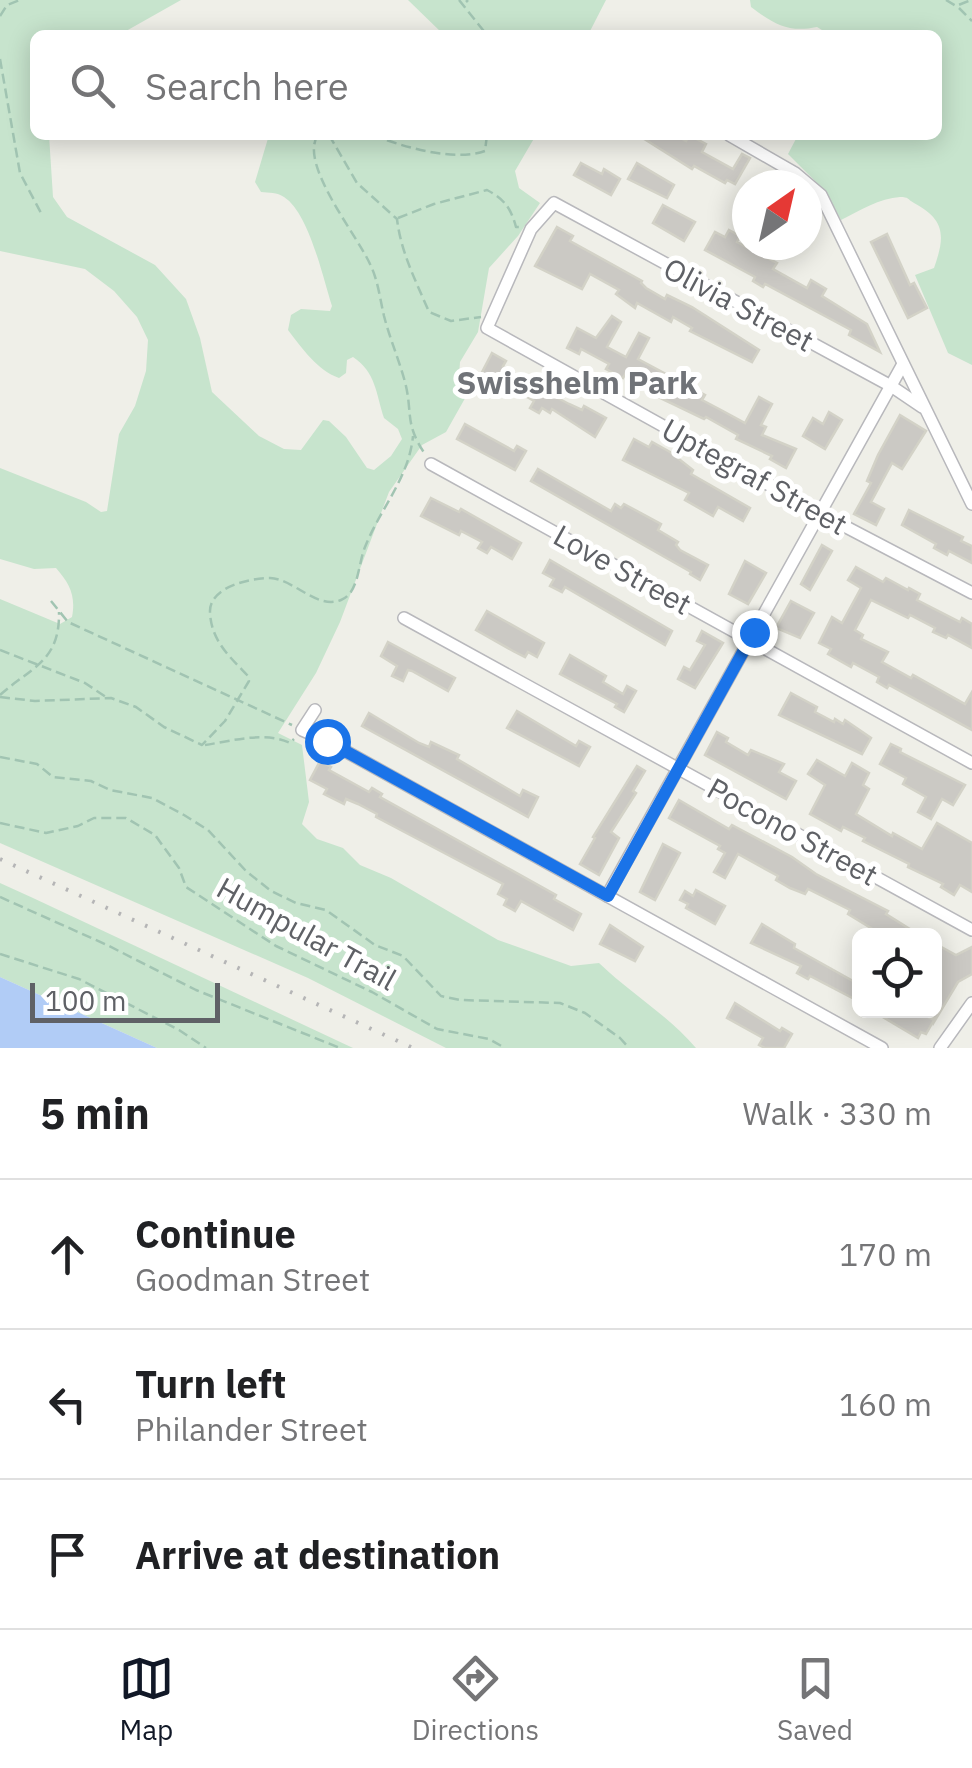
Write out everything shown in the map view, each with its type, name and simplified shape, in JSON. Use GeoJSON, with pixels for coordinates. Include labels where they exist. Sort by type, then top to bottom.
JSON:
{"type":"FeatureCollection","features":[{"type":"Feature","properties":{"kind":"street"},"geometry":{"type":"LineString","coordinates":[[738,140],[795,172],[820,195],[972,504]]}},
{"type":"Feature","properties":{"kind":"street","name":"Olivia Street"},"geometry":{"type":"LineString","coordinates":[[488,324],[531,229],[554,203],[891,386],[922,407]]}},
{"type":"Feature","properties":{"kind":"street","name":"Uptegraf Street"},"geometry":{"type":"LineString","coordinates":[[488,324],[820,513],[972,593]]}},
{"type":"Feature","properties":{"kind":"street"},"geometry":{"type":"LineString","coordinates":[[608,896],[902,364]]}},
{"type":"Feature","properties":{"kind":"street","name":"Love Street"},"geometry":{"type":"LineString","coordinates":[[432,464],[972,762]]}},
{"type":"Feature","properties":{"kind":"street","name":"Pocono Street"},"geometry":{"type":"LineString","coordinates":[[404,618],[972,930]]}},
{"type":"Feature","properties":{"kind":"street"},"geometry":{"type":"LineString","coordinates":[[315,710],[302,730],[882,1048]]}},
{"type":"Feature","properties":{"kind":"street"},"geometry":{"type":"LineString","coordinates":[[940,1048],[972,1002]]}},
{"type":"Feature","properties":{"kind":"path"},"geometry":{"type":"LineString","coordinates":[[0,16],[7,5],[20,0]]}},
{"type":"Feature","properties":{"kind":"path"},"geometry":{"type":"LineString","coordinates":[[459,0],[483,30]]}},
{"type":"Feature","properties":{"kind":"path"},"geometry":{"type":"LineString","coordinates":[[946,0],[972,21]]}},
{"type":"Feature","properties":{"kind":"path"},"geometry":{"type":"LineString","coordinates":[[956,6],[971,0]]}},
{"type":"Feature","properties":{"kind":"path"},"geometry":{"type":"LineString","coordinates":[[0,59],[20,173],[41,213]]}},
{"type":"Feature","properties":{"kind":"path"},"geometry":{"type":"LineString","coordinates":[[202,745],[225,721],[248,676],[220,647],[209,609],[213,599],[229,586],[272,578],[326,603],[343,600],[354,590],[359,562],[373,528],[411,458],[413,436],[405,384],[372,269],[355,233],[328,194],[312,153],[316,140]]}},
{"type":"Feature","properties":{"kind":"path"},"geometry":{"type":"LineString","coordinates":[[332,140],[357,183],[397,218],[399,240],[429,312],[451,321],[479,316],[488,324]]}},
{"type":"Feature","properties":{"kind":"path"},"geometry":{"type":"LineString","coordinates":[[392,140],[454,156],[485,151],[486,140]]}},
{"type":"Feature","properties":{"kind":"path"},"geometry":{"type":"LineString","coordinates":[[397,218],[487,190],[502,198],[516,227]]}},
{"type":"Feature","properties":{"kind":"path"},"geometry":{"type":"LineString","coordinates":[[413,436],[432,464]]}},
{"type":"Feature","properties":{"kind":"path"},"geometry":{"type":"LineString","coordinates":[[0,650],[85,683],[202,745],[256,737],[278,737],[290,743],[302,730],[68,622],[51,601]]}},
{"type":"Feature","properties":{"kind":"path"},"geometry":{"type":"LineString","coordinates":[[0,696],[51,652],[59,611]]}},
{"type":"Feature","properties":{"kind":"path"},"geometry":{"type":"LineString","coordinates":[[0,696],[35,701],[108,698]]}},
{"type":"Feature","properties":{"kind":"path","name":"Humpular Trail"},"geometry":{"type":"LineString","coordinates":[[0,758],[36,764],[53,777],[91,781],[110,790],[152,798],[184,814],[208,830],[246,871],[271,891],[296,904],[326,910],[375,944],[403,956],[441,996],[560,1003],[585,1013],[628,1048]]}},
{"type":"Feature","properties":{"kind":"path","name":"Humpular Trail"},"geometry":{"type":"LineString","coordinates":[[0,824],[46,833],[94,818],[126,818],[155,835],[179,868],[186,887],[276,946],[372,992],[437,1029],[490,1040],[505,1048]]}},
{"type":"Feature","properties":{"kind":"path"},"geometry":{"type":"LineString","coordinates":[[0,898],[214,998],[340,1048]]}},
{"type":"Feature","properties":{"kind":"path"},"geometry":{"type":"LineString","coordinates":[[0,954],[79,979],[206,1048]]}},
{"type":"Feature","properties":{"kind":"green space"},"geometry":{"type":"Polygon","coordinates":[[[0,0],[181,0],[128,30],[30,30],[30,140],[49,140],[53,197],[67,217],[155,265],[186,299],[212,392],[259,436],[284,449],[301,450],[323,420],[329,421],[346,437],[367,468],[374,470],[391,456],[402,439],[398,429],[384,418],[366,369],[353,357],[347,360],[346,373],[339,378],[331,374],[304,351],[288,330],[291,315],[301,309],[330,311],[332,306],[301,217],[284,197],[261,192],[255,182],[268,140],[533,140],[515,171],[519,188],[540,203],[518,236],[489,268],[478,332],[460,362],[459,376],[468,393],[446,432],[422,445],[389,492],[340,622],[316,673],[278,733],[302,745],[309,802],[302,824],[317,839],[343,848],[360,865],[391,878],[498,940],[571,966],[599,963],[696,1048],[446,1048],[308,978],[0,843],[0,599],[60,624],[72,617],[73,603],[68,585],[56,568],[34,569],[0,559],[0,468],[86,502],[101,512],[107,511],[119,434],[135,406],[146,371],[148,340],[137,317],[114,291],[85,269],[0,251],[0,0]]]}},
{"type":"Feature","properties":{"kind":"green space"},"geometry":{"type":"Polygon","coordinates":[[[408,0],[606,0],[591,30],[439,30],[408,0]]]}},
{"type":"Feature","properties":{"kind":"green space"},"geometry":{"type":"Polygon","coordinates":[[[750,0],[972,0],[972,365],[948,353],[915,275],[934,268],[938,257],[940,230],[932,216],[908,198],[900,197],[877,202],[841,220],[822,188],[822,170],[804,170],[788,154],[795,140],[942,140],[942,30],[789,28],[751,7],[750,0]]]}},
{"type":"Feature","properties":{"kind":"green space"},"geometry":{"type":"Polygon","coordinates":[[[0,883],[353,1048],[157,1048],[0,977],[0,883]]]}},
{"type":"Feature","properties":{"kind":"water"},"geometry":{"type":"Polygon","coordinates":[[[0,977],[157,1048],[0,1048],[0,977]]]}},
{"type":"Feature","properties":{"kind":"building"},"geometry":{"type":"Polygon","coordinates":[[[646,140],[698,140],[706,144],[702,152],[733,169],[742,154],[750,158],[743,170],[732,170],[732,182],[725,183],[694,166],[692,169],[646,140]]]}},
{"type":"Feature","properties":{"kind":"building"},"geometry":{"type":"Polygon","coordinates":[[[581,163],[602,174],[604,169],[620,179],[611,195],[574,175],[581,163]]]}},
{"type":"Feature","properties":{"kind":"building"},"geometry":{"type":"Polygon","coordinates":[[[637,163],[674,185],[667,198],[628,179],[637,163]]]}},
{"type":"Feature","properties":{"kind":"building"},"geometry":{"type":"Polygon","coordinates":[[[663,205],[695,222],[684,241],[653,223],[663,205]]]}},
{"type":"Feature","properties":{"kind":"building"},"geometry":{"type":"Polygon","coordinates":[[[557,227],[573,236],[570,241],[642,281],[646,288],[692,307],[759,350],[752,362],[690,331],[692,328],[673,317],[671,322],[637,303],[635,308],[616,294],[619,290],[590,274],[582,289],[535,266],[557,227]]]}},
{"type":"Feature","properties":{"kind":"building"},"geometry":{"type":"Polygon","coordinates":[[[729,230],[732,232],[732,260],[771,260],[777,263],[773,269],[807,288],[811,280],[826,289],[822,296],[867,324],[880,352],[849,335],[851,330],[765,284],[763,287],[753,281],[755,277],[705,250],[715,232],[725,237],[729,230]]]}},
{"type":"Feature","properties":{"kind":"building"},"geometry":{"type":"Polygon","coordinates":[[[887,234],[910,285],[914,283],[927,308],[908,318],[871,242],[887,234]]]}},
{"type":"Feature","properties":{"kind":"building"},"geometry":{"type":"Polygon","coordinates":[[[612,316],[621,322],[607,347],[626,357],[639,333],[649,338],[638,359],[705,395],[702,400],[745,423],[759,397],[772,404],[761,425],[766,427],[762,435],[796,449],[786,468],[706,417],[658,397],[662,390],[627,371],[623,378],[606,369],[609,364],[581,349],[579,354],[567,348],[577,328],[596,338],[612,316]]]}},
{"type":"Feature","properties":{"kind":"building"},"geometry":{"type":"Polygon","coordinates":[[[492,353],[506,361],[503,366],[530,383],[606,418],[595,437],[552,409],[550,413],[542,408],[539,413],[530,408],[534,401],[496,379],[494,384],[480,376],[492,353]]]}},
{"type":"Feature","properties":{"kind":"building"},"geometry":{"type":"Polygon","coordinates":[[[829,412],[842,420],[825,449],[803,436],[813,418],[823,424],[829,412]]]}},
{"type":"Feature","properties":{"kind":"building"},"geometry":{"type":"Polygon","coordinates":[[[900,415],[926,431],[902,469],[892,463],[871,502],[884,509],[876,525],[854,514],[871,483],[867,481],[878,455],[900,415]]]}},
{"type":"Feature","properties":{"kind":"building"},"geometry":{"type":"Polygon","coordinates":[[[465,424],[514,451],[517,446],[526,451],[515,470],[457,439],[465,424]]]}},
{"type":"Feature","properties":{"kind":"building"},"geometry":{"type":"Polygon","coordinates":[[[634,439],[649,447],[652,442],[670,452],[693,470],[691,474],[750,508],[743,521],[718,507],[713,516],[685,500],[689,493],[623,460],[634,439]]]}},
{"type":"Feature","properties":{"kind":"building"},"geometry":{"type":"Polygon","coordinates":[[[538,469],[611,511],[615,504],[621,508],[624,504],[661,524],[658,530],[678,542],[680,550],[708,565],[700,580],[531,481],[538,469]]]}},
{"type":"Feature","properties":{"kind":"building"},"geometry":{"type":"Polygon","coordinates":[[[431,498],[459,512],[461,509],[521,543],[512,559],[491,547],[487,553],[478,548],[482,542],[421,516],[431,498]]]}},
{"type":"Feature","properties":{"kind":"building"},"geometry":{"type":"Polygon","coordinates":[[[909,510],[963,537],[961,541],[972,546],[972,563],[934,548],[936,544],[902,525],[909,510]]]}},
{"type":"Feature","properties":{"kind":"building"},"geometry":{"type":"Polygon","coordinates":[[[822,545],[832,551],[810,590],[801,584],[822,545]]]}},
{"type":"Feature","properties":{"kind":"building"},"geometry":{"type":"Polygon","coordinates":[[[550,560],[672,631],[665,645],[565,587],[562,592],[550,586],[554,579],[543,573],[550,560]]]}},
{"type":"Feature","properties":{"kind":"building"},"geometry":{"type":"Polygon","coordinates":[[[745,561],[766,573],[748,604],[729,594],[745,561]]]}},
{"type":"Feature","properties":{"kind":"building"},"geometry":{"type":"Polygon","coordinates":[[[856,567],[883,582],[886,578],[909,588],[920,594],[917,600],[972,624],[972,648],[933,632],[935,628],[910,615],[908,618],[871,600],[855,630],[863,635],[861,639],[888,652],[882,662],[911,678],[913,675],[965,704],[972,692],[972,730],[889,685],[887,688],[877,682],[879,677],[828,654],[831,649],[819,643],[832,617],[842,623],[861,588],[848,580],[856,567]]]}},
{"type":"Feature","properties":{"kind":"building"},"geometry":{"type":"Polygon","coordinates":[[[791,601],[814,613],[800,638],[776,628],[791,601]]]}},
{"type":"Feature","properties":{"kind":"building"},"geometry":{"type":"Polygon","coordinates":[[[487,611],[544,643],[537,657],[528,652],[525,657],[476,630],[487,611]]]}},
{"type":"Feature","properties":{"kind":"building"},"geometry":{"type":"Polygon","coordinates":[[[702,631],[723,643],[695,688],[678,679],[684,667],[690,670],[705,645],[697,641],[702,631]]]}},
{"type":"Feature","properties":{"kind":"building"},"geometry":{"type":"Polygon","coordinates":[[[388,642],[455,678],[448,691],[412,671],[408,670],[403,681],[392,676],[397,666],[381,656],[388,642]]]}},
{"type":"Feature","properties":{"kind":"building"},"geometry":{"type":"Polygon","coordinates":[[[570,655],[606,676],[603,682],[623,694],[627,686],[636,691],[624,712],[615,707],[617,704],[560,674],[570,655]]]}},
{"type":"Feature","properties":{"kind":"building"},"geometry":{"type":"Polygon","coordinates":[[[791,693],[817,707],[815,712],[834,722],[835,719],[843,724],[845,720],[871,738],[862,754],[779,715],[791,693]]]}},
{"type":"Feature","properties":{"kind":"building"},"geometry":{"type":"Polygon","coordinates":[[[517,711],[576,746],[579,741],[590,747],[579,766],[507,728],[517,711]]]}},
{"type":"Feature","properties":{"kind":"building"},"geometry":{"type":"Polygon","coordinates":[[[369,713],[419,743],[429,747],[431,742],[459,755],[457,759],[520,796],[523,790],[538,797],[528,817],[362,726],[369,713]]]}},
{"type":"Feature","properties":{"kind":"building"},"geometry":{"type":"Polygon","coordinates":[[[717,732],[748,755],[751,750],[784,764],[779,772],[796,781],[786,799],[705,755],[717,732]]]}},
{"type":"Feature","properties":{"kind":"building"},"geometry":{"type":"Polygon","coordinates":[[[891,744],[965,785],[953,805],[942,799],[931,819],[918,812],[926,797],[903,784],[906,778],[880,764],[891,744]]]}},
{"type":"Feature","properties":{"kind":"building"},"geometry":{"type":"Polygon","coordinates":[[[817,760],[845,776],[852,763],[869,773],[863,785],[869,789],[856,814],[892,836],[893,833],[922,849],[937,823],[972,843],[972,892],[960,885],[954,895],[941,887],[943,884],[863,841],[865,838],[843,827],[841,831],[810,814],[825,785],[808,774],[817,760]]]}},
{"type":"Feature","properties":{"kind":"building"},"geometry":{"type":"Polygon","coordinates":[[[320,761],[331,767],[329,770],[369,792],[372,788],[382,794],[380,797],[556,895],[554,899],[581,914],[573,930],[521,901],[515,911],[504,905],[507,899],[498,894],[503,884],[358,804],[346,799],[344,804],[324,794],[327,789],[310,780],[320,761]]]}},
{"type":"Feature","properties":{"kind":"building"},"geometry":{"type":"Polygon","coordinates":[[[637,766],[645,771],[611,832],[619,838],[599,875],[580,864],[637,766]]]}},
{"type":"Feature","properties":{"kind":"building"},"geometry":{"type":"Polygon","coordinates":[[[679,800],[729,829],[732,825],[792,857],[816,874],[888,911],[886,914],[908,928],[871,928],[848,914],[850,910],[808,889],[805,894],[790,888],[776,880],[778,876],[738,854],[725,878],[714,872],[725,853],[718,849],[720,846],[669,818],[679,800]]]}},
{"type":"Feature","properties":{"kind":"building"},"geometry":{"type":"Polygon","coordinates":[[[663,844],[680,853],[655,900],[640,892],[663,844]]]}},
{"type":"Feature","properties":{"kind":"building"},"geometry":{"type":"Polygon","coordinates":[[[696,890],[725,906],[715,924],[686,908],[688,904],[680,900],[685,891],[693,896],[696,890]]]}},
{"type":"Feature","properties":{"kind":"building"},"geometry":{"type":"Polygon","coordinates":[[[762,924],[795,944],[794,948],[852,981],[852,998],[810,976],[808,979],[797,973],[801,966],[751,943],[762,924]]]}},
{"type":"Feature","properties":{"kind":"building"},"geometry":{"type":"Polygon","coordinates":[[[610,925],[643,947],[635,961],[600,944],[610,925]]]}},
{"type":"Feature","properties":{"kind":"building"},"geometry":{"type":"Polygon","coordinates":[[[942,947],[956,955],[972,947],[972,974],[958,982],[942,1009],[942,947]]]}},
{"type":"Feature","properties":{"kind":"building"},"geometry":{"type":"Polygon","coordinates":[[[735,1003],[780,1031],[782,1028],[792,1034],[784,1048],[759,1045],[763,1038],[727,1018],[735,1003]]]}},
{"type":"Feature","properties":{"kind":"building"},"geometry":{"type":"Polygon","coordinates":[[[884,1018],[934,1020],[926,1034],[921,1032],[918,1038],[884,1018]]]}},
{"type":"Feature","properties":{"kind":"railway"},"geometry":{"type":"LineString","coordinates":[[0,859],[413,1048]]}},
{"type":"Feature","properties":{"kind":"district","name":"Swisshelm Park"},"geometry":{"type":"Point","coordinates":[577,382]}},
{"type":"Feature","properties":{"kind":"route"},"geometry":{"type":"LineString","coordinates":[[327,741],[608,896],[754,632]]}}]}
